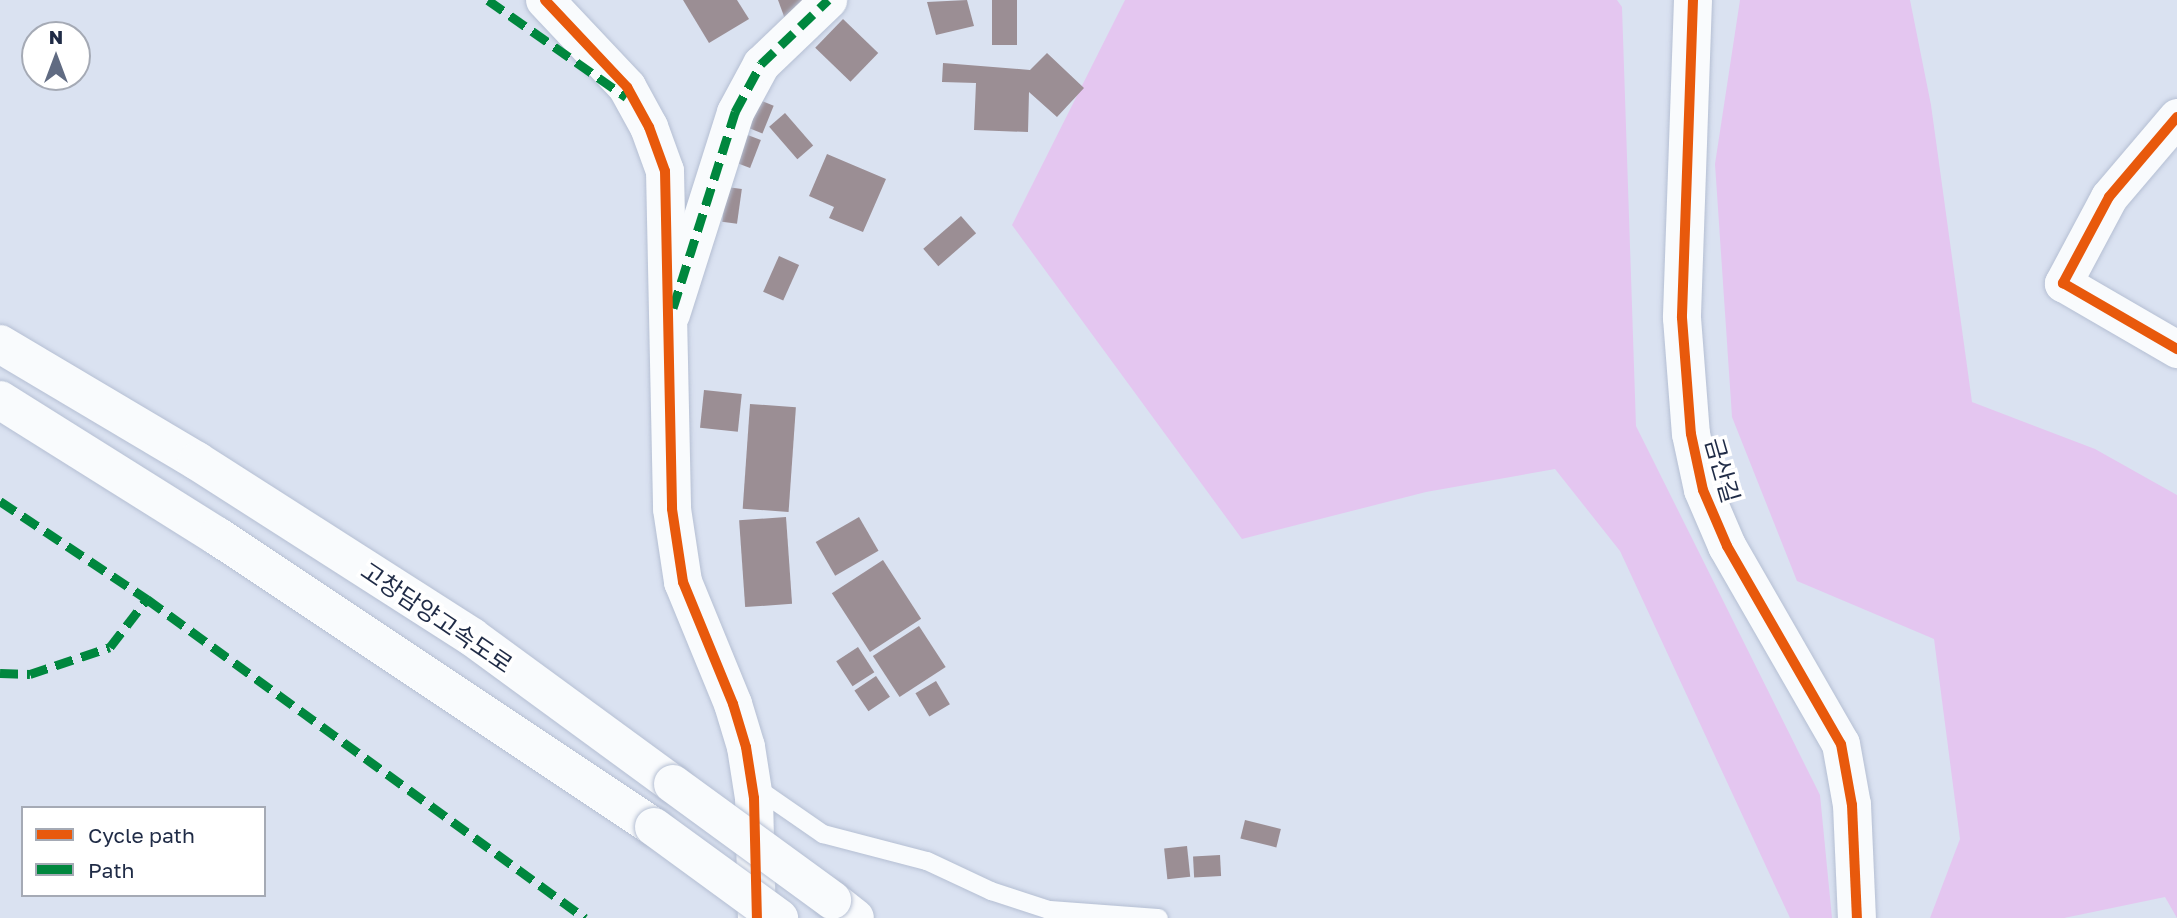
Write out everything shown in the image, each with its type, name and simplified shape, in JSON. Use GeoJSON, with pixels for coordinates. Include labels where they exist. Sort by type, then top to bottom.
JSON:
{"type":"FeatureCollection","features":[{"type":"Feature","properties":{"kind":"main road"},"geometry":{"type":"LineString","coordinates":[[545,0],[627,87],[649,127],[665,171],[672,509],[683,582],[733,704],[752,785],[757,918]]}},
{"type":"Feature","properties":{"kind":"main road","name":"금산길"},"geometry":{"type":"LineString","coordinates":[[1693,0],[1682,318],[1691,434],[1703,490],[1727,546],[1841,744],[1852,805],[1857,918]]}},
{"type":"Feature","properties":{"kind":"main road","name":"고창담양고속도로"},"geometry":{"type":"LineString","coordinates":[[0,344],[197,461],[472,637],[844,909]]}},
{"type":"Feature","properties":{"kind":"main road"},"geometry":{"type":"LineString","coordinates":[[0,400],[217,536],[654,827],[779,918]]}},
{"type":"Feature","properties":{"kind":"street"},"geometry":{"type":"LineString","coordinates":[[670,318],[735,112],[761,64],[828,0]]}},
{"type":"Feature","properties":{"kind":"street"},"geometry":{"type":"LineString","coordinates":[[2177,117],[2109,197],[2063,283],[2177,349]]}},
{"type":"Feature","properties":{"kind":"lane"},"geometry":{"type":"LineString","coordinates":[[752,785],[823,834],[927,861],[991,891],[1049,910],[1159,918]]}},
{"type":"Feature","properties":{"kind":"shaded area"},"geometry":{"type":"Polygon","coordinates":[[[1125,0],[1617,0],[1622,7],[1636,426],[1820,795],[1832,918],[1790,918],[1620,551],[1555,469],[1426,492],[1242,539],[1012,225],[1125,0]]]}},
{"type":"Feature","properties":{"kind":"shaded area"},"geometry":{"type":"Polygon","coordinates":[[[1740,0],[1910,0],[1931,105],[1972,402],[2095,449],[2177,495],[2177,918],[2165,897],[2064,918],[1930,918],[1960,839],[1934,639],[1797,581],[1732,417],[1715,164],[1740,0]]]}},
{"type":"Feature","properties":{"kind":"building"},"geometry":{"type":"Polygon","coordinates":[[[683,0],[737,0],[749,19],[709,43],[683,0]]]}},
{"type":"Feature","properties":{"kind":"building"},"geometry":{"type":"Polygon","coordinates":[[[778,0],[814,0],[785,19],[778,0]]]}},
{"type":"Feature","properties":{"kind":"building"},"geometry":{"type":"Polygon","coordinates":[[[967,0],[974,26],[936,35],[927,2],[967,0]]]}},
{"type":"Feature","properties":{"kind":"building"},"geometry":{"type":"Polygon","coordinates":[[[992,0],[1017,0],[1017,45],[992,45],[992,0]]]}},
{"type":"Feature","properties":{"kind":"building"},"geometry":{"type":"Polygon","coordinates":[[[843,19],[878,53],[850,82],[815,48],[843,19]]]}},
{"type":"Feature","properties":{"kind":"building"},"geometry":{"type":"Polygon","coordinates":[[[1047,53],[1084,88],[1057,117],[1029,92],[1028,132],[974,130],[976,83],[942,82],[943,63],[1030,70],[1047,53]]]}},
{"type":"Feature","properties":{"kind":"building"},"geometry":{"type":"Polygon","coordinates":[[[757,99],[774,106],[762,134],[746,127],[757,99]]]}},
{"type":"Feature","properties":{"kind":"building"},"geometry":{"type":"Polygon","coordinates":[[[785,113],[813,145],[797,159],[769,127],[785,113]]]}},
{"type":"Feature","properties":{"kind":"building"},"geometry":{"type":"Polygon","coordinates":[[[745,134],[761,140],[750,168],[734,162],[745,134]]]}},
{"type":"Feature","properties":{"kind":"building"},"geometry":{"type":"Polygon","coordinates":[[[827,154],[886,179],[863,232],[829,218],[834,207],[809,196],[827,154]]]}},
{"type":"Feature","properties":{"kind":"building"},"geometry":{"type":"Polygon","coordinates":[[[727,187],[742,189],[737,224],[722,222],[727,187]]]}},
{"type":"Feature","properties":{"kind":"building"},"geometry":{"type":"Polygon","coordinates":[[[961,216],[976,233],[938,266],[923,249],[961,216]]]}},
{"type":"Feature","properties":{"kind":"building"},"geometry":{"type":"Polygon","coordinates":[[[779,256],[799,265],[783,301],[763,292],[779,256]]]}},
{"type":"Feature","properties":{"kind":"building"},"geometry":{"type":"Polygon","coordinates":[[[704,390],[742,394],[738,432],[700,428],[704,390]]]}},
{"type":"Feature","properties":{"kind":"building"},"geometry":{"type":"Polygon","coordinates":[[[750,404],[796,407],[789,512],[743,509],[750,404]]]}},
{"type":"Feature","properties":{"kind":"building"},"geometry":{"type":"Polygon","coordinates":[[[786,517],[792,604],[745,607],[739,520],[786,517]]]}},
{"type":"Feature","properties":{"kind":"building"},"geometry":{"type":"Polygon","coordinates":[[[859,517],[878,551],[835,576],[816,542],[859,517]]]}},
{"type":"Feature","properties":{"kind":"building"},"geometry":{"type":"Polygon","coordinates":[[[883,560],[921,619],[870,652],[832,593],[883,560]]]}},
{"type":"Feature","properties":{"kind":"building"},"geometry":{"type":"Polygon","coordinates":[[[919,626],[946,667],[900,697],[873,656],[919,626]]]}},
{"type":"Feature","properties":{"kind":"building"},"geometry":{"type":"Polygon","coordinates":[[[858,647],[874,672],[853,686],[836,661],[858,647]]]}},
{"type":"Feature","properties":{"kind":"building"},"geometry":{"type":"Polygon","coordinates":[[[876,676],[890,697],[868,711],[854,691],[876,676]]]}},
{"type":"Feature","properties":{"kind":"building"},"geometry":{"type":"Polygon","coordinates":[[[936,681],[950,704],[929,717],[915,693],[936,681]]]}},
{"type":"Feature","properties":{"kind":"building"},"geometry":{"type":"Polygon","coordinates":[[[1245,820],[1281,829],[1276,847],[1240,838],[1245,820]]]}},
{"type":"Feature","properties":{"kind":"building"},"geometry":{"type":"Polygon","coordinates":[[[1187,846],[1190,877],[1167,879],[1164,848],[1187,846]]]}},
{"type":"Feature","properties":{"kind":"building"},"geometry":{"type":"Polygon","coordinates":[[[1220,855],[1221,876],[1194,877],[1193,856],[1220,855]]]}},
{"type":"Feature","properties":{"kind":"marked path"},"geometry":{"type":"LineString","coordinates":[[488,0],[626,97]]}},
{"type":"Feature","properties":{"kind":"marked path"},"geometry":{"type":"LineString","coordinates":[[673,308],[735,112],[761,64],[828,0]]}},
{"type":"Feature","properties":{"kind":"marked path"},"geometry":{"type":"LineString","coordinates":[[0,501],[147,599],[585,918]]}},
{"type":"Feature","properties":{"kind":"marked path"},"geometry":{"type":"LineString","coordinates":[[0,673],[30,674],[110,647],[147,599]]}},
{"type":"Feature","properties":{"kind":"cycle path"},"geometry":{"type":"LineString","coordinates":[[545,0],[627,87],[649,127],[665,171],[672,509],[683,582],[733,704],[746,747],[754,798],[757,918]]}},
{"type":"Feature","properties":{"kind":"cycle path"},"geometry":{"type":"LineString","coordinates":[[1693,0],[1682,318],[1691,434],[1703,490],[1727,546],[1841,744],[1852,805],[1857,918]]}},
{"type":"Feature","properties":{"kind":"cycle path"},"geometry":{"type":"LineString","coordinates":[[2177,117],[2109,197],[2063,283],[2177,349]]}}]}
